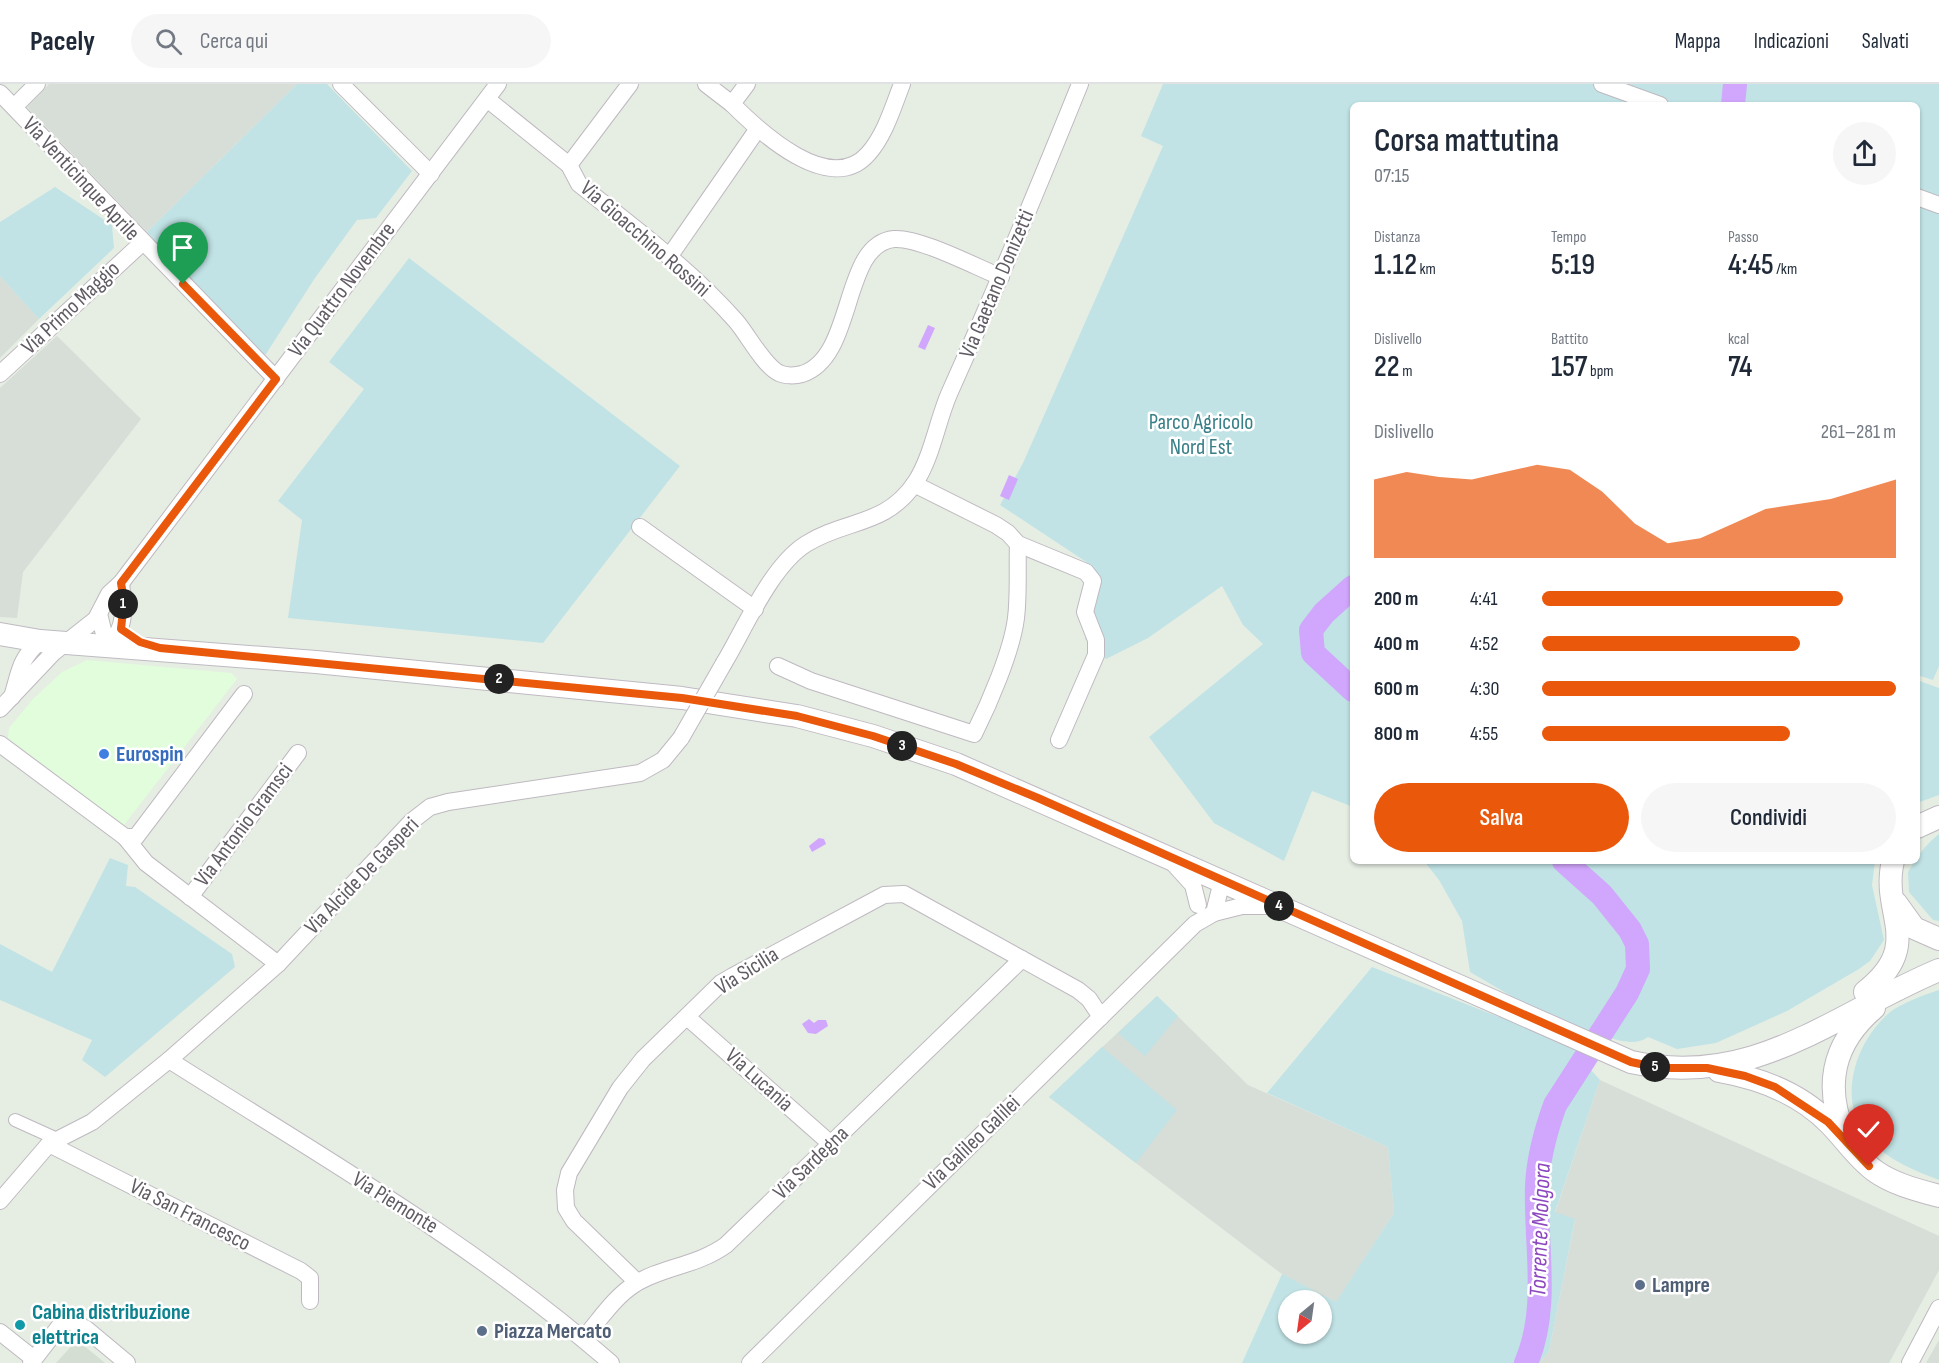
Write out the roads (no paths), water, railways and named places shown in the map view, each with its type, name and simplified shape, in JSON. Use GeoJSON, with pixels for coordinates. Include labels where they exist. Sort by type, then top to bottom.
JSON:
{"type":"FeatureCollection","features":[{"type":"Feature","properties":{"kind":"main road"},"geometry":{"type":"LineString","coordinates":[[0,634],[64,643],[114,637],[160,648],[682,698],[797,716],[873,736],[956,764],[1631,1062],[1659,1068],[1707,1068],[1732,1064],[1769,1053],[1939,970]]}},
{"type":"Feature","properties":{"kind":"main road"},"geometry":{"type":"LineString","coordinates":[[1920,826],[1939,817]]}},
{"type":"Feature","properties":{"kind":"main road"},"geometry":{"type":"LineString","coordinates":[[1865,992],[1884,976],[1896,951],[1898,927],[1890,879],[1892,864]]}},
{"type":"Feature","properties":{"kind":"main road"},"geometry":{"type":"LineString","coordinates":[[1894,900],[1914,928],[1939,939]]}},
{"type":"Feature","properties":{"kind":"main road"},"geometry":{"type":"LineString","coordinates":[[1631,1062],[1680,1061],[1720,1054],[1796,1026],[1939,955]]}},
{"type":"Feature","properties":{"kind":"main road"},"geometry":{"type":"LineString","coordinates":[[1846,1141],[1833,1102],[1836,1065],[1844,1045],[1860,1020],[1895,991]]}},
{"type":"Feature","properties":{"kind":"main road"},"geometry":{"type":"LineString","coordinates":[[1707,1068],[1745,1076],[1783,1091],[1818,1113],[1876,1172],[1903,1185],[1939,1208]]}},
{"type":"Feature","properties":{"kind":"main road"},"geometry":{"type":"LineString","coordinates":[[1903,1185],[1939,1196]]}},
{"type":"Feature","properties":{"kind":"street","name":"Via Venticinque Aprile"},"geometry":{"type":"LineString","coordinates":[[14,107],[37,84]]}},
{"type":"Feature","properties":{"kind":"street"},"geometry":{"type":"LineString","coordinates":[[341,84],[430,174]]}},
{"type":"Feature","properties":{"kind":"street","name":"Via Quattro Novembre"},"geometry":{"type":"LineString","coordinates":[[6,703],[64,643],[89,626],[99,614],[109,594],[121,583],[498,84]]}},
{"type":"Feature","properties":{"kind":"street"},"geometry":{"type":"LineString","coordinates":[[569,165],[630,84]]}},
{"type":"Feature","properties":{"kind":"street"},"geometry":{"type":"LineString","coordinates":[[706,84],[732,104],[757,130],[807,162],[832,168],[850,167],[868,155],[878,139],[902,84]]}},
{"type":"Feature","properties":{"kind":"street"},"geometry":{"type":"LineString","coordinates":[[732,104],[747,84]]}},
{"type":"Feature","properties":{"kind":"street","name":"Via Gaetano Donizetti"},"geometry":{"type":"LineString","coordinates":[[724,663],[775,578],[804,545],[820,536],[872,520],[893,505],[914,484],[923,468],[939,417],[1001,277],[1080,84]]}},
{"type":"Feature","properties":{"kind":"street"},"geometry":{"type":"LineString","coordinates":[[1602,84],[1652,102]]}},
{"type":"Feature","properties":{"kind":"street","name":"Via Venticinque Aprile"},"geometry":{"type":"LineString","coordinates":[[0,93],[142,243],[276,379]]}},
{"type":"Feature","properties":{"kind":"street","name":"Via Gioacchino Rossini"},"geometry":{"type":"LineString","coordinates":[[487,99],[569,165],[579,184],[693,276],[735,320],[769,365],[780,374],[796,376],[814,370],[823,359],[837,338],[866,256],[881,244],[894,239],[919,243],[1001,277]]}},
{"type":"Feature","properties":{"kind":"street"},"geometry":{"type":"LineString","coordinates":[[669,256],[757,130]]}},
{"type":"Feature","properties":{"kind":"street"},"geometry":{"type":"LineString","coordinates":[[1920,198],[1939,205]]}},
{"type":"Feature","properties":{"kind":"street","name":"Via Primo Maggio"},"geometry":{"type":"LineString","coordinates":[[0,374],[142,243]]}},
{"type":"Feature","properties":{"kind":"street"},"geometry":{"type":"LineString","coordinates":[[914,484],[996,525],[1018,544],[1086,572],[1093,581],[1085,612],[1096,640],[1096,655],[1059,740]]}},
{"type":"Feature","properties":{"kind":"street"},"geometry":{"type":"LineString","coordinates":[[640,527],[755,609]]}},
{"type":"Feature","properties":{"kind":"street"},"geometry":{"type":"LineString","coordinates":[[778,666],[811,681],[974,734],[986,709],[1013,635],[1017,616],[1018,544]]}},
{"type":"Feature","properties":{"kind":"street"},"geometry":{"type":"LineString","coordinates":[[114,637],[124,601],[121,583]]}},
{"type":"Feature","properties":{"kind":"street"},"geometry":{"type":"LineString","coordinates":[[99,614],[114,637]]}},
{"type":"Feature","properties":{"kind":"street"},"geometry":{"type":"LineString","coordinates":[[0,634],[13,654],[18,668]]}},
{"type":"Feature","properties":{"kind":"street"},"geometry":{"type":"LineString","coordinates":[[6,703],[18,668],[27,652],[40,641]]}},
{"type":"Feature","properties":{"kind":"street"},"geometry":{"type":"LineString","coordinates":[[37,670],[40,641]]}},
{"type":"Feature","properties":{"kind":"street","name":"Via Alcide De Gasperi"},"geometry":{"type":"LineString","coordinates":[[53,1141],[92,1122],[169,1059],[278,964],[412,821],[430,807],[448,802],[640,773],[663,760],[681,738],[724,663]]}},
{"type":"Feature","properties":{"kind":"street"},"geometry":{"type":"LineString","coordinates":[[125,837],[136,837],[244,694]]}},
{"type":"Feature","properties":{"kind":"street","name":"Via Antonio Gramsci"},"geometry":{"type":"LineString","coordinates":[[0,744],[125,837],[146,863],[278,964]]}},
{"type":"Feature","properties":{"kind":"street","name":"Via Antonio Gramsci"},"geometry":{"type":"LineString","coordinates":[[189,897],[298,753]]}},
{"type":"Feature","properties":{"kind":"street"},"geometry":{"type":"LineString","coordinates":[[1166,856],[1192,885],[1198,905]]}},
{"type":"Feature","properties":{"kind":"street"},"geometry":{"type":"LineString","coordinates":[[1195,924],[1198,905],[1204,895],[1222,881]]}},
{"type":"Feature","properties":{"kind":"street"},"geometry":{"type":"LineString","coordinates":[[1214,913],[1222,881]]}},
{"type":"Feature","properties":{"kind":"street","name":"Via Sicilia"},"geometry":{"type":"LineString","coordinates":[[637,1282],[574,1221],[567,1208],[564,1190],[569,1173],[620,1088],[643,1059],[733,976],[884,895],[904,894],[1078,990],[1089,999],[1101,1017]]}},
{"type":"Feature","properties":{"kind":"street","name":"Via Galileo Galilei"},"geometry":{"type":"LineString","coordinates":[[750,1363],[1195,924],[1214,913],[1242,906],[1279,906]]}},
{"type":"Feature","properties":{"kind":"street","name":"Via Sardegna"},"geometry":{"type":"LineString","coordinates":[[584,1339],[625,1291],[637,1282],[721,1249],[1022,959]]}},
{"type":"Feature","properties":{"kind":"street","name":"Via Lucania"},"geometry":{"type":"LineString","coordinates":[[687,1017],[831,1144]]}},
{"type":"Feature","properties":{"kind":"street","name":"Via Piemonte"},"geometry":{"type":"LineString","coordinates":[[169,1059],[445,1235],[584,1339],[611,1363]]}},
{"type":"Feature","properties":{"kind":"street"},"geometry":{"type":"LineString","coordinates":[[2,1194],[53,1141],[15,1120]]}},
{"type":"Feature","properties":{"kind":"street","name":"Via San Francesco"},"geometry":{"type":"LineString","coordinates":[[53,1141],[301,1271],[310,1278],[310,1300]]}},
{"type":"Feature","properties":{"kind":"street"},"geometry":{"type":"LineString","coordinates":[[1910,1363],[1939,1308]]}},
{"type":"Feature","properties":{"kind":"street"},"geometry":{"type":"LineString","coordinates":[[0,1332],[32,1361],[62,1323],[69,1321],[85,1328],[127,1363]]}},
{"type":"Feature","properties":{"kind":"waterway","name":"Torrente Molgora"},"geometry":{"type":"LineString","coordinates":[[1733,102],[1735,84]]}},
{"type":"Feature","properties":{"kind":"waterway","name":"Torrente Molgora"},"geometry":{"type":"LineString","coordinates":[[1350,590],[1324,613],[1311,630],[1313,653],[1350,687]]}},
{"type":"Feature","properties":{"kind":"waterway","name":"Torrente Molgora"},"geometry":{"type":"LineString","coordinates":[[1526,1363],[1538,1320],[1540,1298],[1537,1186],[1546,1135],[1555,1105],[1627,993],[1638,969],[1637,944],[1630,930],[1602,895],[1567,864]]}},
{"type":"Feature","properties":{"kind":"place","name":"Eurospin"},"geometry":{"type":"Point","coordinates":[104,754]}},
{"type":"Feature","properties":{"kind":"place","name":"Lampre"},"geometry":{"type":"Point","coordinates":[1640,1285]}},
{"type":"Feature","properties":{"kind":"place","name":"Cabina distribuzione elettrica"},"geometry":{"type":"Point","coordinates":[20,1325]}},
{"type":"Feature","properties":{"kind":"place","name":"Piazza Mercato"},"geometry":{"type":"Point","coordinates":[482,1331]}},
{"type":"Feature","properties":{"kind":"park label","name":"Parco Agricolo Nord Est"},"geometry":{"type":"Point","coordinates":[1201,434]}}]}
